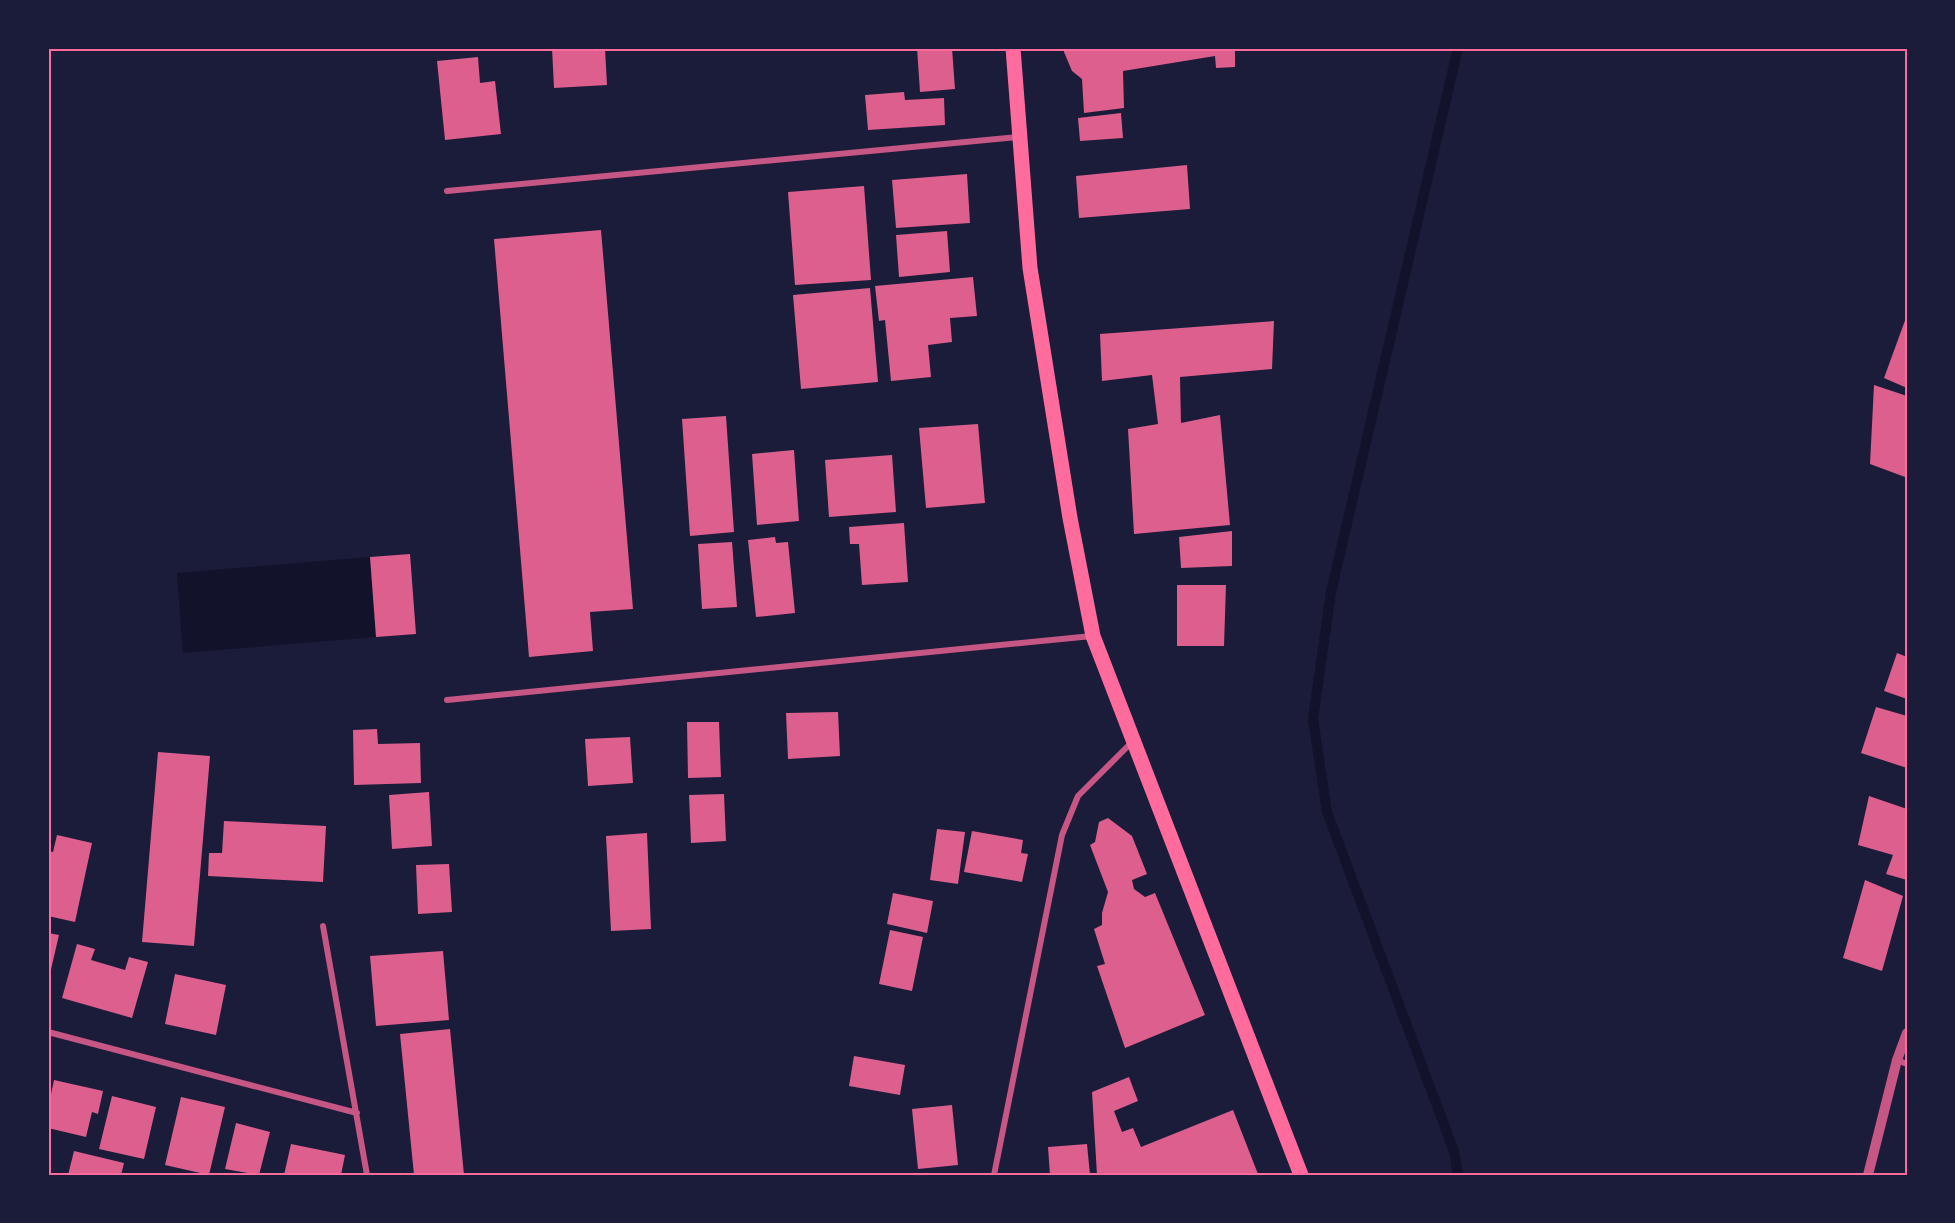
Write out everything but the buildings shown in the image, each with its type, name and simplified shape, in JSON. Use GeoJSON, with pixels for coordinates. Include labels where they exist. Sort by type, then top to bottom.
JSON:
{"type":"FeatureCollection","features":[{"type":"Feature","properties":{"kind":"main road"},"geometry":{"type":"LineString","coordinates":[[1013,48],[1030,268],[1070,518],[1093,636],[1300,1175]]}},
{"type":"Feature","properties":{"kind":"street"},"geometry":{"type":"LineString","coordinates":[[447,191],[1019,137]]}},
{"type":"Feature","properties":{"kind":"street"},"geometry":{"type":"LineString","coordinates":[[447,700],[1093,636]]}},
{"type":"Feature","properties":{"kind":"street"},"geometry":{"type":"LineString","coordinates":[[994,1175],[1062,835],[1078,796],[1132,742]]}},
{"type":"Feature","properties":{"kind":"street"},"geometry":{"type":"LineString","coordinates":[[323,926],[367,1175]]}},
{"type":"Feature","properties":{"kind":"street"},"geometry":{"type":"LineString","coordinates":[[48,1032],[357,1113]]}},
{"type":"Feature","properties":{"kind":"street"},"geometry":{"type":"LineString","coordinates":[[1869,1175],[1902,1062],[1907,1033]]}},
{"type":"Feature","properties":{"kind":"shaded area"},"geometry":{"type":"Polygon","coordinates":[[[370,557],[376,637],[183,653],[177,573],[370,557]]]}},
{"type":"Feature","properties":{"kind":"waterway"},"geometry":{"type":"LineString","coordinates":[[1458,48],[1331,592],[1313,719],[1327,812],[1454,1151],[1458,1175]]}}]}
